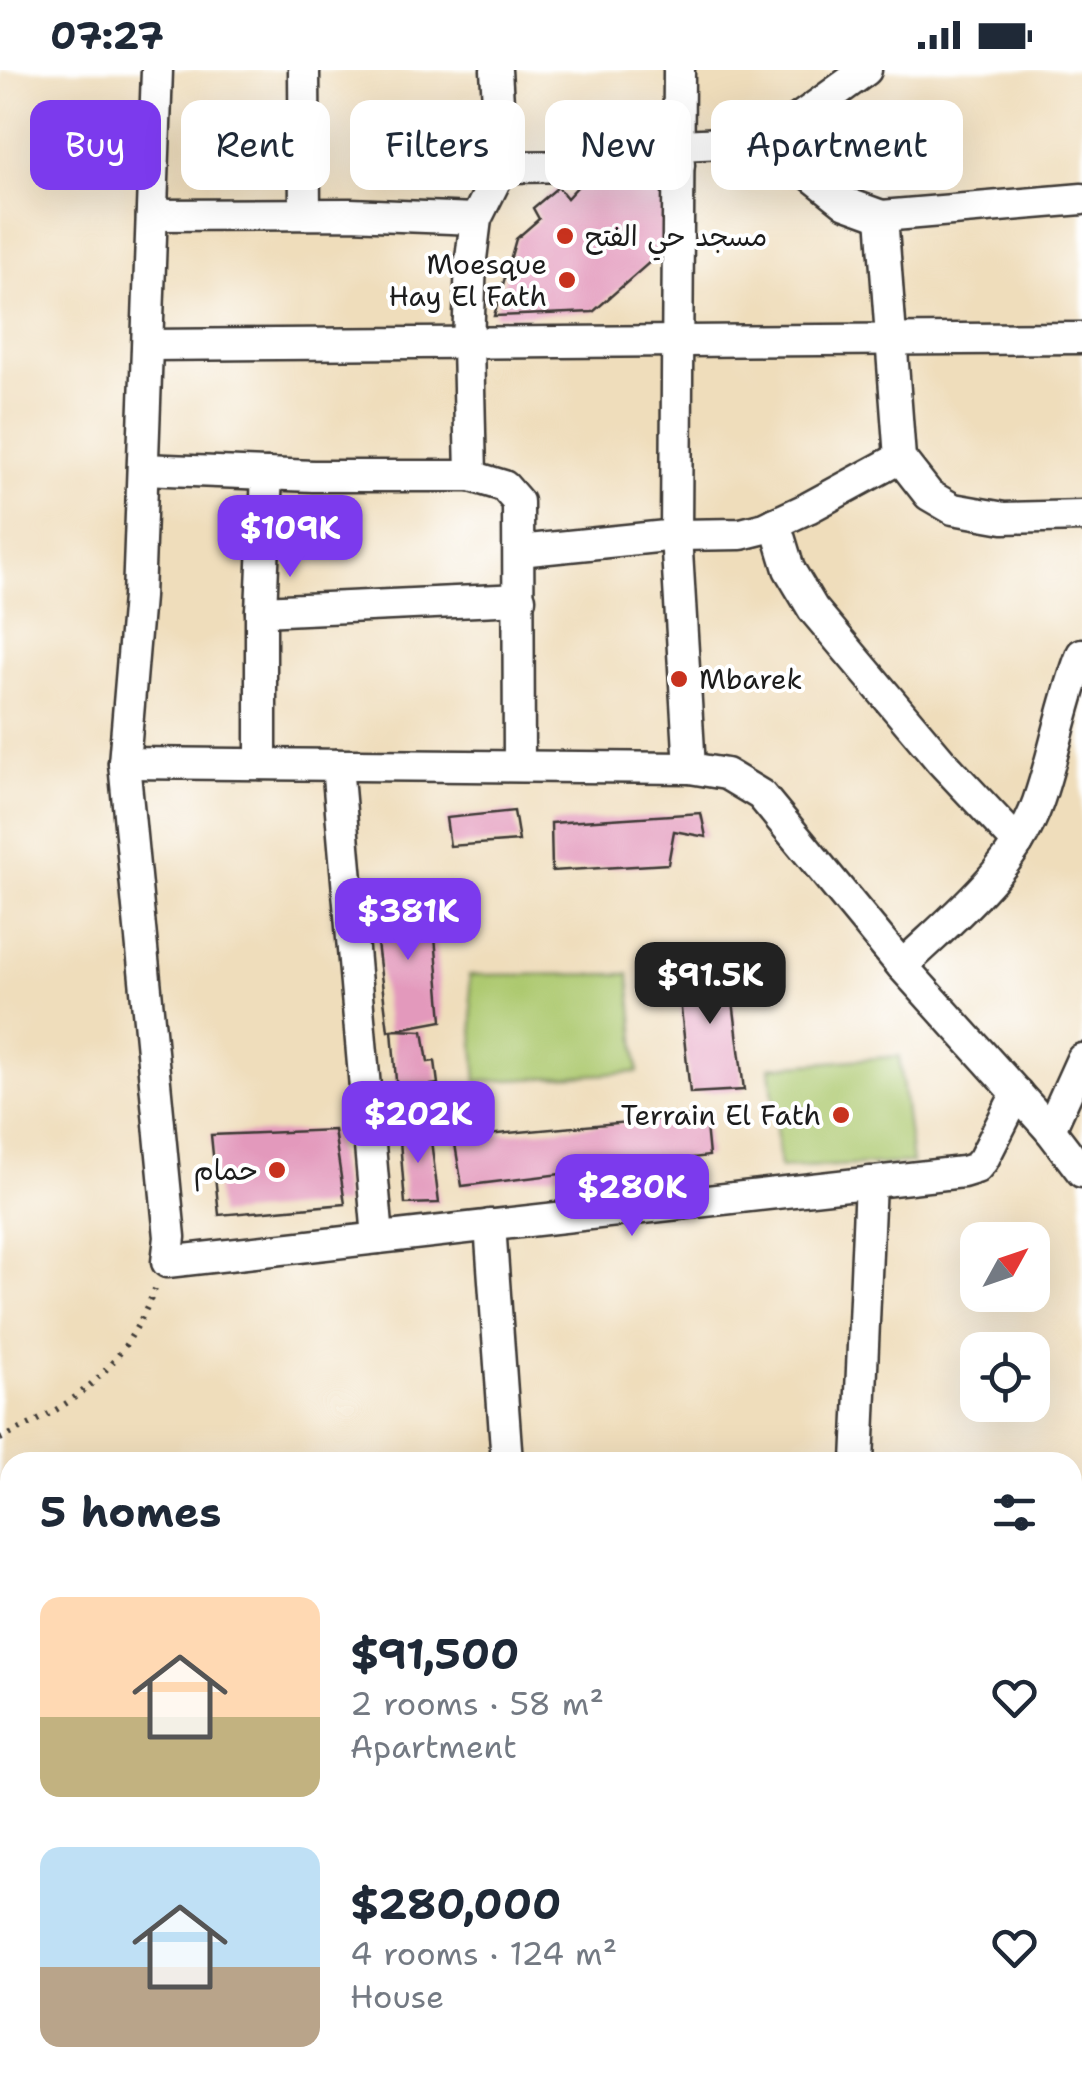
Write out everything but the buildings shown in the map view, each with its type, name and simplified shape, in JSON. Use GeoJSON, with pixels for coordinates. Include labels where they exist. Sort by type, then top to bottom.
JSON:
{"type":"FeatureCollection","features":[{"type":"Feature","properties":{"kind":"street"},"geometry":{"type":"LineString","coordinates":[[156,70],[138,596],[124,763],[170,1237],[167,1262],[962,1172],[976,1168],[1017,1092]]}},
{"type":"Feature","properties":{"kind":"street"},"geometry":{"type":"LineString","coordinates":[[304,70],[305,214]]}},
{"type":"Feature","properties":{"kind":"street"},"geometry":{"type":"LineString","coordinates":[[496,70],[498,100]]}},
{"type":"Feature","properties":{"kind":"street"},"geometry":{"type":"LineString","coordinates":[[679,70],[679,100]]}},
{"type":"Feature","properties":{"kind":"street"},"geometry":{"type":"LineString","coordinates":[[825,100],[866,70],[888,70]]}},
{"type":"Feature","properties":{"kind":"street"},"geometry":{"type":"LineString","coordinates":[[471,476],[471,259],[476,219],[490,190]]}},
{"type":"Feature","properties":{"kind":"street"},"geometry":{"type":"LineString","coordinates":[[679,190],[676,535],[690,768]]}},
{"type":"Feature","properties":{"kind":"street"},"geometry":{"type":"LineString","coordinates":[[830,190],[846,203],[882,216],[1082,199]]}},
{"type":"Feature","properties":{"kind":"street"},"geometry":{"type":"LineString","coordinates":[[152,214],[476,219]]}},
{"type":"Feature","properties":{"kind":"street"},"geometry":{"type":"LineString","coordinates":[[882,216],[900,458],[929,495],[953,508],[1004,518],[1082,516]]}},
{"type":"Feature","properties":{"kind":"street"},"geometry":{"type":"LineString","coordinates":[[148,346],[1082,338]]}},
{"type":"Feature","properties":{"kind":"street"},"geometry":{"type":"LineString","coordinates":[[519,550],[676,535],[742,534],[775,523],[900,458]]}},
{"type":"Feature","properties":{"kind":"street"},"geometry":{"type":"LineString","coordinates":[[143,469],[471,476],[504,486],[518,502],[519,766]]}},
{"type":"Feature","properties":{"kind":"street"},"geometry":{"type":"LineString","coordinates":[[261,764],[261,611],[267,474]]}},
{"type":"Feature","properties":{"kind":"street"},"geometry":{"type":"LineString","coordinates":[[775,523],[789,569],[813,609],[941,761],[1018,843]]}},
{"type":"Feature","properties":{"kind":"street"},"geometry":{"type":"LineString","coordinates":[[261,611],[520,598]]}},
{"type":"Feature","properties":{"kind":"street"},"geometry":{"type":"LineString","coordinates":[[902,966],[996,876],[1018,843],[1038,804],[1082,654]]}},
{"type":"Feature","properties":{"kind":"street"},"geometry":{"type":"LineString","coordinates":[[124,763],[690,768],[726,774],[761,795],[902,966],[1017,1092],[1082,1172]]}},
{"type":"Feature","properties":{"kind":"street"},"geometry":{"type":"LineString","coordinates":[[336,764],[378,1238]]}},
{"type":"Feature","properties":{"kind":"street"},"geometry":{"type":"LineString","coordinates":[[1050,1130],[1082,1060]]}},
{"type":"Feature","properties":{"kind":"street"},"geometry":{"type":"LineString","coordinates":[[858,1452],[870,1182]]}},
{"type":"Feature","properties":{"kind":"street"},"geometry":{"type":"LineString","coordinates":[[490,1225],[505,1452]]}},
{"type":"Feature","properties":{"kind":"path"},"geometry":{"type":"LineString","coordinates":[[0,1439],[93,1385],[114,1363],[138,1330],[167,1262]]}},
{"type":"Feature","properties":{"kind":"green space"},"geometry":{"type":"Polygon","coordinates":[[[629,974],[638,1072],[477,1082],[469,975],[629,974]]]}},
{"type":"Feature","properties":{"kind":"green space","name":"Terrain El Fath"},"geometry":{"type":"Polygon","coordinates":[[[899,1056],[912,1163],[780,1168],[770,1067],[899,1056]]]}},
{"type":"Feature","properties":{"kind":"place","name":"مسجد حي الفتح"},"geometry":{"type":"Point","coordinates":[565,236]}},
{"type":"Feature","properties":{"kind":"place","name":"Moesque Hay El Fath"},"geometry":{"type":"Point","coordinates":[567,280]}},
{"type":"Feature","properties":{"kind":"place","name":"Mbarek"},"geometry":{"type":"Point","coordinates":[679,679]}},
{"type":"Feature","properties":{"kind":"place","name":"Terrain El Fath"},"geometry":{"type":"Point","coordinates":[841,1115]}},
{"type":"Feature","properties":{"kind":"place","name":"حمام"},"geometry":{"type":"Point","coordinates":[277,1170]}}]}
